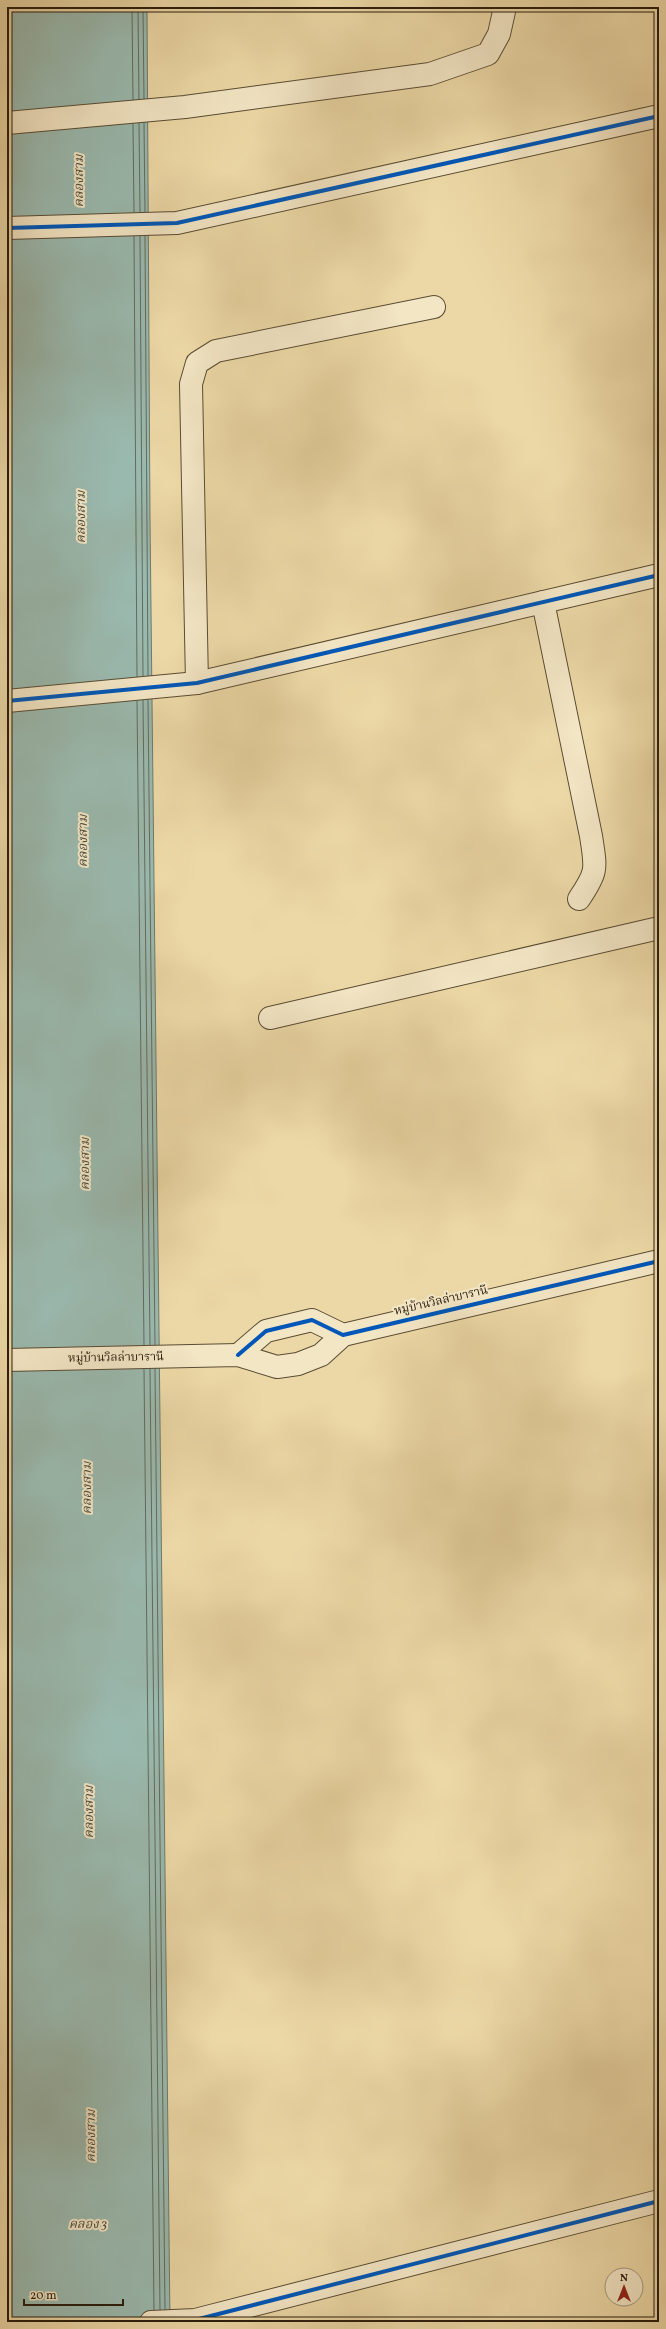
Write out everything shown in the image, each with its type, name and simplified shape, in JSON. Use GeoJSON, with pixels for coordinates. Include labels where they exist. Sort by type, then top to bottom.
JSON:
{"type":"FeatureCollection","features":[{"type":"Feature","properties":{"kind":"street"},"geometry":{"type":"LineString","coordinates":[[7,123],[184,107],[430,74],[488,54],[499,34],[505,7]]}},
{"type":"Feature","properties":{"kind":"street"},"geometry":{"type":"LineString","coordinates":[[7,228],[177,223],[659,116]]}},
{"type":"Feature","properties":{"kind":"street"},"geometry":{"type":"LineString","coordinates":[[187,684],[191,384],[197,363],[216,351],[434,307]]}},
{"type":"Feature","properties":{"kind":"street"},"geometry":{"type":"LineString","coordinates":[[7,701],[187,684],[659,575]]}},
{"type":"Feature","properties":{"kind":"street"},"geometry":{"type":"LineString","coordinates":[[543,602],[592,836],[596,868],[593,878],[579,899]]}},
{"type":"Feature","properties":{"kind":"street"},"geometry":{"type":"LineString","coordinates":[[270,1018],[659,928]]}},
{"type":"Feature","properties":{"kind":"street","name":"หมู่บ้านวิลล่าบารานี"},"geometry":{"type":"LineString","coordinates":[[7,1360],[238,1355],[277,1368],[298,1364],[321,1355],[343,1335],[659,1261]]}},
{"type":"Feature","properties":{"kind":"street"},"geometry":{"type":"LineString","coordinates":[[238,1355],[266,1331],[312,1320],[343,1335]]}},
{"type":"Feature","properties":{"kind":"street"},"geometry":{"type":"LineString","coordinates":[[151,2322],[195,2320],[659,2201]]}},
{"type":"Feature","properties":{"kind":"water","name":"คลอง 3"},"geometry":{"type":"Polygon","coordinates":[[[7,7],[147,7],[150,519],[170,2322],[7,2322],[7,7]]]}},
{"type":"Feature","properties":{"kind":"cycle path"},"geometry":{"type":"LineString","coordinates":[[7,228],[177,223],[659,116]]}},
{"type":"Feature","properties":{"kind":"cycle path"},"geometry":{"type":"LineString","coordinates":[[7,701],[197,683],[659,575]]}},
{"type":"Feature","properties":{"kind":"cycle path"},"geometry":{"type":"LineString","coordinates":[[238,1355],[266,1331],[312,1320],[343,1335],[659,1261]]}},
{"type":"Feature","properties":{"kind":"cycle path"},"geometry":{"type":"LineString","coordinates":[[151,2322],[195,2320],[659,2201]]}},
{"type":"Feature","properties":{"kind":"water label","name":"คลองสาม"},"geometry":{"type":"Point","coordinates":[80,181]}},
{"type":"Feature","properties":{"kind":"water label","name":"คลองสาม"},"geometry":{"type":"Point","coordinates":[82,517]}},
{"type":"Feature","properties":{"kind":"water label","name":"คลองสาม"},"geometry":{"type":"Point","coordinates":[84,841]}},
{"type":"Feature","properties":{"kind":"water label","name":"คลองสาม"},"geometry":{"type":"Point","coordinates":[86,1164]}},
{"type":"Feature","properties":{"kind":"water label","name":"คลองสาม"},"geometry":{"type":"Point","coordinates":[88,1488]}},
{"type":"Feature","properties":{"kind":"water label","name":"คลองสาม"},"geometry":{"type":"Point","coordinates":[90,1812]}},
{"type":"Feature","properties":{"kind":"water label","name":"คลองสาม"},"geometry":{"type":"Point","coordinates":[92,2136]}}]}
